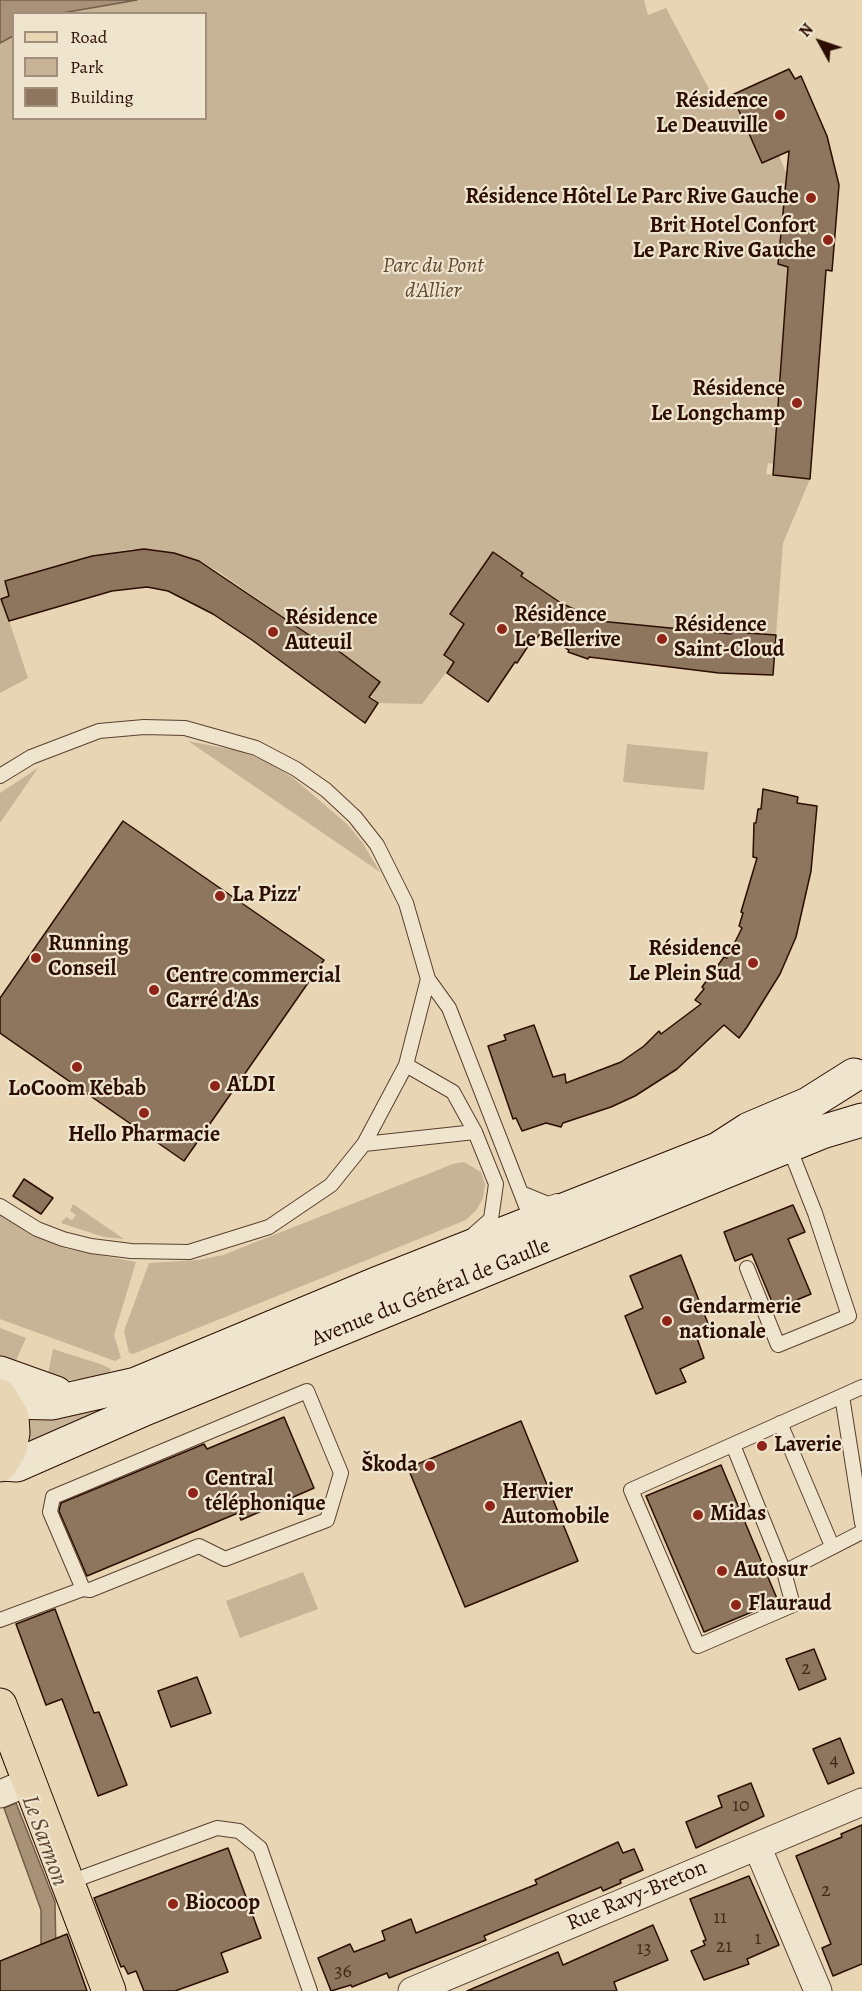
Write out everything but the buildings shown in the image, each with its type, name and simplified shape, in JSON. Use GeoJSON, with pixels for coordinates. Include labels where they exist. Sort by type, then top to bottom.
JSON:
{"type":"FeatureCollection","features":[{"type":"Feature","properties":{"kind":"main road","name":"Avenue du Général de Gaulle"},"geometry":{"type":"LineString","coordinates":[[2,1390],[52,1403],[136,1384],[376,1284],[533,1224],[718,1149],[749,1129],[808,1104],[860,1074]]}},
{"type":"Feature","properties":{"kind":"main road","name":"Avenue du Général de Gaulle"},"geometry":{"type":"LineString","coordinates":[[4,1470],[147,1408],[822,1132],[862,1120]]}},
{"type":"Feature","properties":{"kind":"main road"},"geometry":{"type":"LineString","coordinates":[[2,1390],[12,1417],[13,1433],[4,1470]]}},
{"type":"Feature","properties":{"kind":"main road"},"geometry":{"type":"LineString","coordinates":[[0,1705],[11,1790],[67,1883],[109,1991]]}},
{"type":"Feature","properties":{"kind":"street","name":"Rue Ravy-Breton"},"geometry":{"type":"LineString","coordinates":[[412,1991],[862,1802]]}},
{"type":"Feature","properties":{"kind":"street"},"geometry":{"type":"LineString","coordinates":[[757,1846],[818,1991]]}},
{"type":"Feature","properties":{"kind":"lane"},"geometry":{"type":"LineString","coordinates":[[0,776],[31,756],[99,732],[144,727],[185,728],[256,748],[296,769],[326,790],[355,817],[377,845],[406,903],[428,979],[449,1008],[533,1224],[532,1233],[523,1242],[177,1384],[147,1408]]}},
{"type":"Feature","properties":{"kind":"lane"},"geometry":{"type":"LineString","coordinates":[[0,1206],[37,1229],[91,1246],[147,1251],[189,1251],[269,1227],[331,1185],[364,1144],[406,1065],[428,979]]}},
{"type":"Feature","properties":{"kind":"lane"},"geometry":{"type":"LineString","coordinates":[[376,1284],[465,1241],[491,1219],[496,1184],[475,1132],[453,1092],[406,1065]]}},
{"type":"Feature","properties":{"kind":"lane"},"geometry":{"type":"LineString","coordinates":[[364,1144],[475,1132]]}},
{"type":"Feature","properties":{"kind":"lane"},"geometry":{"type":"LineString","coordinates":[[747,1268],[778,1345],[849,1316],[815,1213],[789,1147]]}},
{"type":"Feature","properties":{"kind":"lane"},"geometry":{"type":"LineString","coordinates":[[520,1192],[548,1204],[647,1167],[663,1171]]}},
{"type":"Feature","properties":{"kind":"lane"},"geometry":{"type":"LineString","coordinates":[[733,1445],[784,1572],[794,1605],[698,1646],[631,1490],[862,1387]]}},
{"type":"Feature","properties":{"kind":"lane"},"geometry":{"type":"LineString","coordinates":[[0,1620],[83,1589],[90,1590],[199,1546],[225,1559],[327,1520],[340,1473],[307,1391],[53,1497],[50,1512],[83,1589]]}},
{"type":"Feature","properties":{"kind":"lane"},"geometry":{"type":"LineString","coordinates":[[842,1396],[862,1523]]}},
{"type":"Feature","properties":{"kind":"lane"},"geometry":{"type":"LineString","coordinates":[[780,1423],[832,1546]]}},
{"type":"Feature","properties":{"kind":"lane"},"geometry":{"type":"LineString","coordinates":[[784,1572],[862,1532]]}},
{"type":"Feature","properties":{"kind":"lane"},"geometry":{"type":"LineString","coordinates":[[67,1883],[217,1828],[239,1831],[260,1848],[310,1991]]}},
{"type":"Feature","properties":{"kind":"green space","name":"Parc du Pont d'Allier"},"geometry":{"type":"Polygon","coordinates":[[[137,0],[644,0],[648,15],[666,8],[717,104],[732,95],[762,162],[779,155],[787,176],[778,264],[788,267],[773,464],[768,463],[766,474],[810,479],[783,543],[776,635],[732,632],[731,634],[599,621],[575,611],[521,576],[464,624],[444,654],[454,662],[422,704],[378,703],[321,643],[219,572],[199,561],[174,553],[132,549],[92,556],[5,581],[9,596],[2,599],[28,678],[0,693],[0,43],[12,37],[12,120],[207,120],[207,12],[68,12],[137,0]]]}},
{"type":"Feature","properties":{"kind":"green space"},"geometry":{"type":"Polygon","coordinates":[[[188,741],[239,751],[265,761],[292,777],[347,824],[362,842],[380,872],[188,741]]]}},
{"type":"Feature","properties":{"kind":"green space"},"geometry":{"type":"Polygon","coordinates":[[[627,744],[708,752],[704,790],[623,782],[627,744]]]}},
{"type":"Feature","properties":{"kind":"green space"},"geometry":{"type":"Polygon","coordinates":[[[38,768],[0,823],[0,793],[38,768]]]}},
{"type":"Feature","properties":{"kind":"green space"},"geometry":{"type":"Polygon","coordinates":[[[464,1162],[481,1172],[485,1184],[483,1198],[477,1209],[466,1220],[133,1354],[129,1353],[124,1331],[149,1263],[199,1260],[223,1255],[453,1164],[464,1162]]]}},
{"type":"Feature","properties":{"kind":"green space"},"geometry":{"type":"Polygon","coordinates":[[[73,1204],[124,1239],[104,1237],[61,1223],[66,1217],[72,1220],[76,1215],[70,1211],[73,1204]]]}},
{"type":"Feature","properties":{"kind":"green space"},"geometry":{"type":"Polygon","coordinates":[[[0,1215],[44,1240],[67,1249],[136,1262],[114,1335],[121,1358],[115,1361],[0,1319],[0,1215]]]}},
{"type":"Feature","properties":{"kind":"green space"},"geometry":{"type":"Polygon","coordinates":[[[0,1328],[26,1338],[12,1370],[0,1365],[0,1328]]]}},
{"type":"Feature","properties":{"kind":"green space"},"geometry":{"type":"Polygon","coordinates":[[[53,1349],[111,1369],[109,1376],[70,1380],[47,1378],[53,1349]]]}},
{"type":"Feature","properties":{"kind":"green space"},"geometry":{"type":"Polygon","coordinates":[[[133,1397],[21,1446],[21,1412],[133,1397]]]}},
{"type":"Feature","properties":{"kind":"green space"},"geometry":{"type":"Polygon","coordinates":[[[303,1572],[318,1609],[240,1638],[226,1601],[303,1572]]]}},
{"type":"Feature","properties":{"kind":"shaded area"},"geometry":{"type":"Polygon","coordinates":[[[0,0],[137,0],[68,12],[12,12],[12,37],[0,43],[0,0]]]}},
{"type":"Feature","properties":{"kind":"shaded area"},"geometry":{"type":"Polygon","coordinates":[[[16,1803],[55,1902],[56,1957],[41,1957],[41,1910],[4,1808],[16,1803]]]}},
{"type":"Feature","properties":{"kind":"place","name":"Résidence Le Deauville"},"geometry":{"type":"Point","coordinates":[780,115]}},
{"type":"Feature","properties":{"kind":"place","name":"Résidence Hôtel Le Parc Rive Gauche"},"geometry":{"type":"Point","coordinates":[811,198]}},
{"type":"Feature","properties":{"kind":"place","name":"Brit Hotel Confort Le Parc Rive Gauche"},"geometry":{"type":"Point","coordinates":[828,240]}},
{"type":"Feature","properties":{"kind":"place","name":"Résidence Le Longchamp"},"geometry":{"type":"Point","coordinates":[797,403]}},
{"type":"Feature","properties":{"kind":"place","name":"Résidence Le Bellerive"},"geometry":{"type":"Point","coordinates":[502,629]}},
{"type":"Feature","properties":{"kind":"place","name":"Résidence Auteuil"},"geometry":{"type":"Point","coordinates":[273,632]}},
{"type":"Feature","properties":{"kind":"place","name":"Résidence Saint-Cloud"},"geometry":{"type":"Point","coordinates":[662,639]}},
{"type":"Feature","properties":{"kind":"place","name":"La Pizz'"},"geometry":{"type":"Point","coordinates":[220,896]}},
{"type":"Feature","properties":{"kind":"place","name":"Running Conseil"},"geometry":{"type":"Point","coordinates":[36,958]}},
{"type":"Feature","properties":{"kind":"place","name":"Résidence Le Plein Sud"},"geometry":{"type":"Point","coordinates":[753,963]}},
{"type":"Feature","properties":{"kind":"place","name":"Centre commercial Carré d'As"},"geometry":{"type":"Point","coordinates":[154,990]}},
{"type":"Feature","properties":{"kind":"place","name":"LoCoom Kebab"},"geometry":{"type":"Point","coordinates":[77,1067]}},
{"type":"Feature","properties":{"kind":"place","name":"ALDI"},"geometry":{"type":"Point","coordinates":[215,1086]}},
{"type":"Feature","properties":{"kind":"place","name":"Hello Pharmacie"},"geometry":{"type":"Point","coordinates":[144,1113]}},
{"type":"Feature","properties":{"kind":"place","name":"Gendarmerie nationale"},"geometry":{"type":"Point","coordinates":[667,1321]}},
{"type":"Feature","properties":{"kind":"place","name":"Laverie"},"geometry":{"type":"Point","coordinates":[762,1446]}},
{"type":"Feature","properties":{"kind":"place","name":"Škoda"},"geometry":{"type":"Point","coordinates":[430,1466]}},
{"type":"Feature","properties":{"kind":"place","name":"Central téléphonique"},"geometry":{"type":"Point","coordinates":[193,1493]}},
{"type":"Feature","properties":{"kind":"place","name":"Hervier Automobile"},"geometry":{"type":"Point","coordinates":[490,1506]}},
{"type":"Feature","properties":{"kind":"place","name":"Midas"},"geometry":{"type":"Point","coordinates":[698,1515]}},
{"type":"Feature","properties":{"kind":"place","name":"Autosur"},"geometry":{"type":"Point","coordinates":[722,1571]}},
{"type":"Feature","properties":{"kind":"place","name":"Flauraud"},"geometry":{"type":"Point","coordinates":[736,1605]}},
{"type":"Feature","properties":{"kind":"place","name":"Biocoop"},"geometry":{"type":"Point","coordinates":[173,1904]}},
{"type":"Feature","properties":{"kind":"water label","name":"Le Sarmon"},"geometry":{"type":"Point","coordinates":[44,1841]}}]}
